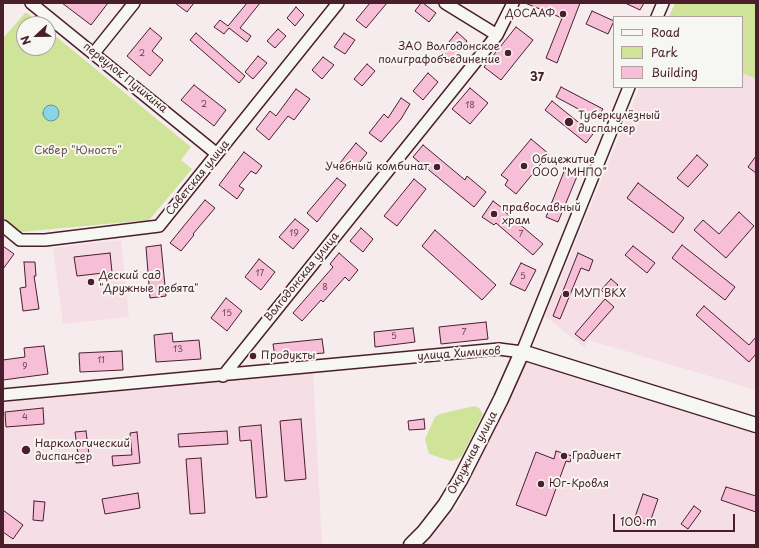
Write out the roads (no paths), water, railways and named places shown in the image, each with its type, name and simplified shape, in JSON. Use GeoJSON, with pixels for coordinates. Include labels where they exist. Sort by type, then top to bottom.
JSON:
{"type":"FeatureCollection","features":[{"type":"Feature","properties":{"kind":"main road","name":"улица Химиков"},"geometry":{"type":"LineString","coordinates":[[522,352],[756,425]]}},
{"type":"Feature","properties":{"kind":"main road","name":"Окружная улица"},"geometry":{"type":"LineString","coordinates":[[411,545],[424,532],[445,505],[460,480],[501,399],[522,352]]}},
{"type":"Feature","properties":{"kind":"street","name":"переулок Пушкина"},"geometry":{"type":"LineString","coordinates":[[31,3],[217,154]]}},
{"type":"Feature","properties":{"kind":"street"},"geometry":{"type":"LineString","coordinates":[[94,53],[134,3]]}},
{"type":"Feature","properties":{"kind":"street","name":"Советская улица"},"geometry":{"type":"LineString","coordinates":[[3,226],[20,240],[44,240],[159,226],[338,3]]}},
{"type":"Feature","properties":{"kind":"street"},"geometry":{"type":"LineString","coordinates":[[445,3],[497,35]]}},
{"type":"Feature","properties":{"kind":"street","name":"Волгодонская улица"},"geometry":{"type":"LineString","coordinates":[[223,376],[497,35],[513,3]]}},
{"type":"Feature","properties":{"kind":"street"},"geometry":{"type":"LineString","coordinates":[[658,16],[663,3]]}},
{"type":"Feature","properties":{"kind":"street"},"geometry":{"type":"LineString","coordinates":[[522,352],[629,88]]}},
{"type":"Feature","properties":{"kind":"street","name":"улица Химиков"},"geometry":{"type":"LineString","coordinates":[[223,376],[499,349],[522,352]]}},
{"type":"Feature","properties":{"kind":"street"},"geometry":{"type":"LineString","coordinates":[[3,395],[223,376]]}},
{"type":"Feature","properties":{"kind":"water"},"geometry":{"type":"Polygon","coordinates":[[[51,105],[58,110],[59,113],[54,120],[51,121],[44,116],[43,113],[48,106],[51,105]]]}},
{"type":"Feature","properties":{"kind":"place","name":"ДОСААФ"},"geometry":{"type":"Point","coordinates":[563,14]}},
{"type":"Feature","properties":{"kind":"place","name":"ЗАО Волгодонское полиграфобъединение"},"geometry":{"type":"Point","coordinates":[508,53]}},
{"type":"Feature","properties":{"kind":"place","name":"Туберкулёзный диспансер"},"geometry":{"type":"Point","coordinates":[569,122]}},
{"type":"Feature","properties":{"kind":"place","name":"Общежитие ООО \"МНПО\""},"geometry":{"type":"Point","coordinates":[524,166]}},
{"type":"Feature","properties":{"kind":"place","name":"Учебный комбинат"},"geometry":{"type":"Point","coordinates":[437,167]}},
{"type":"Feature","properties":{"kind":"place","name":"православный храм"},"geometry":{"type":"Point","coordinates":[494,214]}},
{"type":"Feature","properties":{"kind":"place","name":"Деский сад \"Дружные ребята\""},"geometry":{"type":"Point","coordinates":[91,282]}},
{"type":"Feature","properties":{"kind":"place","name":"МУП ВКХ"},"geometry":{"type":"Point","coordinates":[566,294]}},
{"type":"Feature","properties":{"kind":"place","name":"Продукты"},"geometry":{"type":"Point","coordinates":[253,356]}},
{"type":"Feature","properties":{"kind":"place","name":"Наркологический диспансер"},"geometry":{"type":"Point","coordinates":[26,450]}},
{"type":"Feature","properties":{"kind":"place","name":"Градиент"},"geometry":{"type":"Point","coordinates":[564,456]}},
{"type":"Feature","properties":{"kind":"place","name":"Юг-Кровля"},"geometry":{"type":"Point","coordinates":[541,484]}},
{"type":"Feature","properties":{"kind":"district","name":"37"},"geometry":{"type":"Point","coordinates":[537,78]}},
{"type":"Feature","properties":{"kind":"park label","name":"Сквер \"Юность\""},"geometry":{"type":"Point","coordinates":[78,151]}}]}
